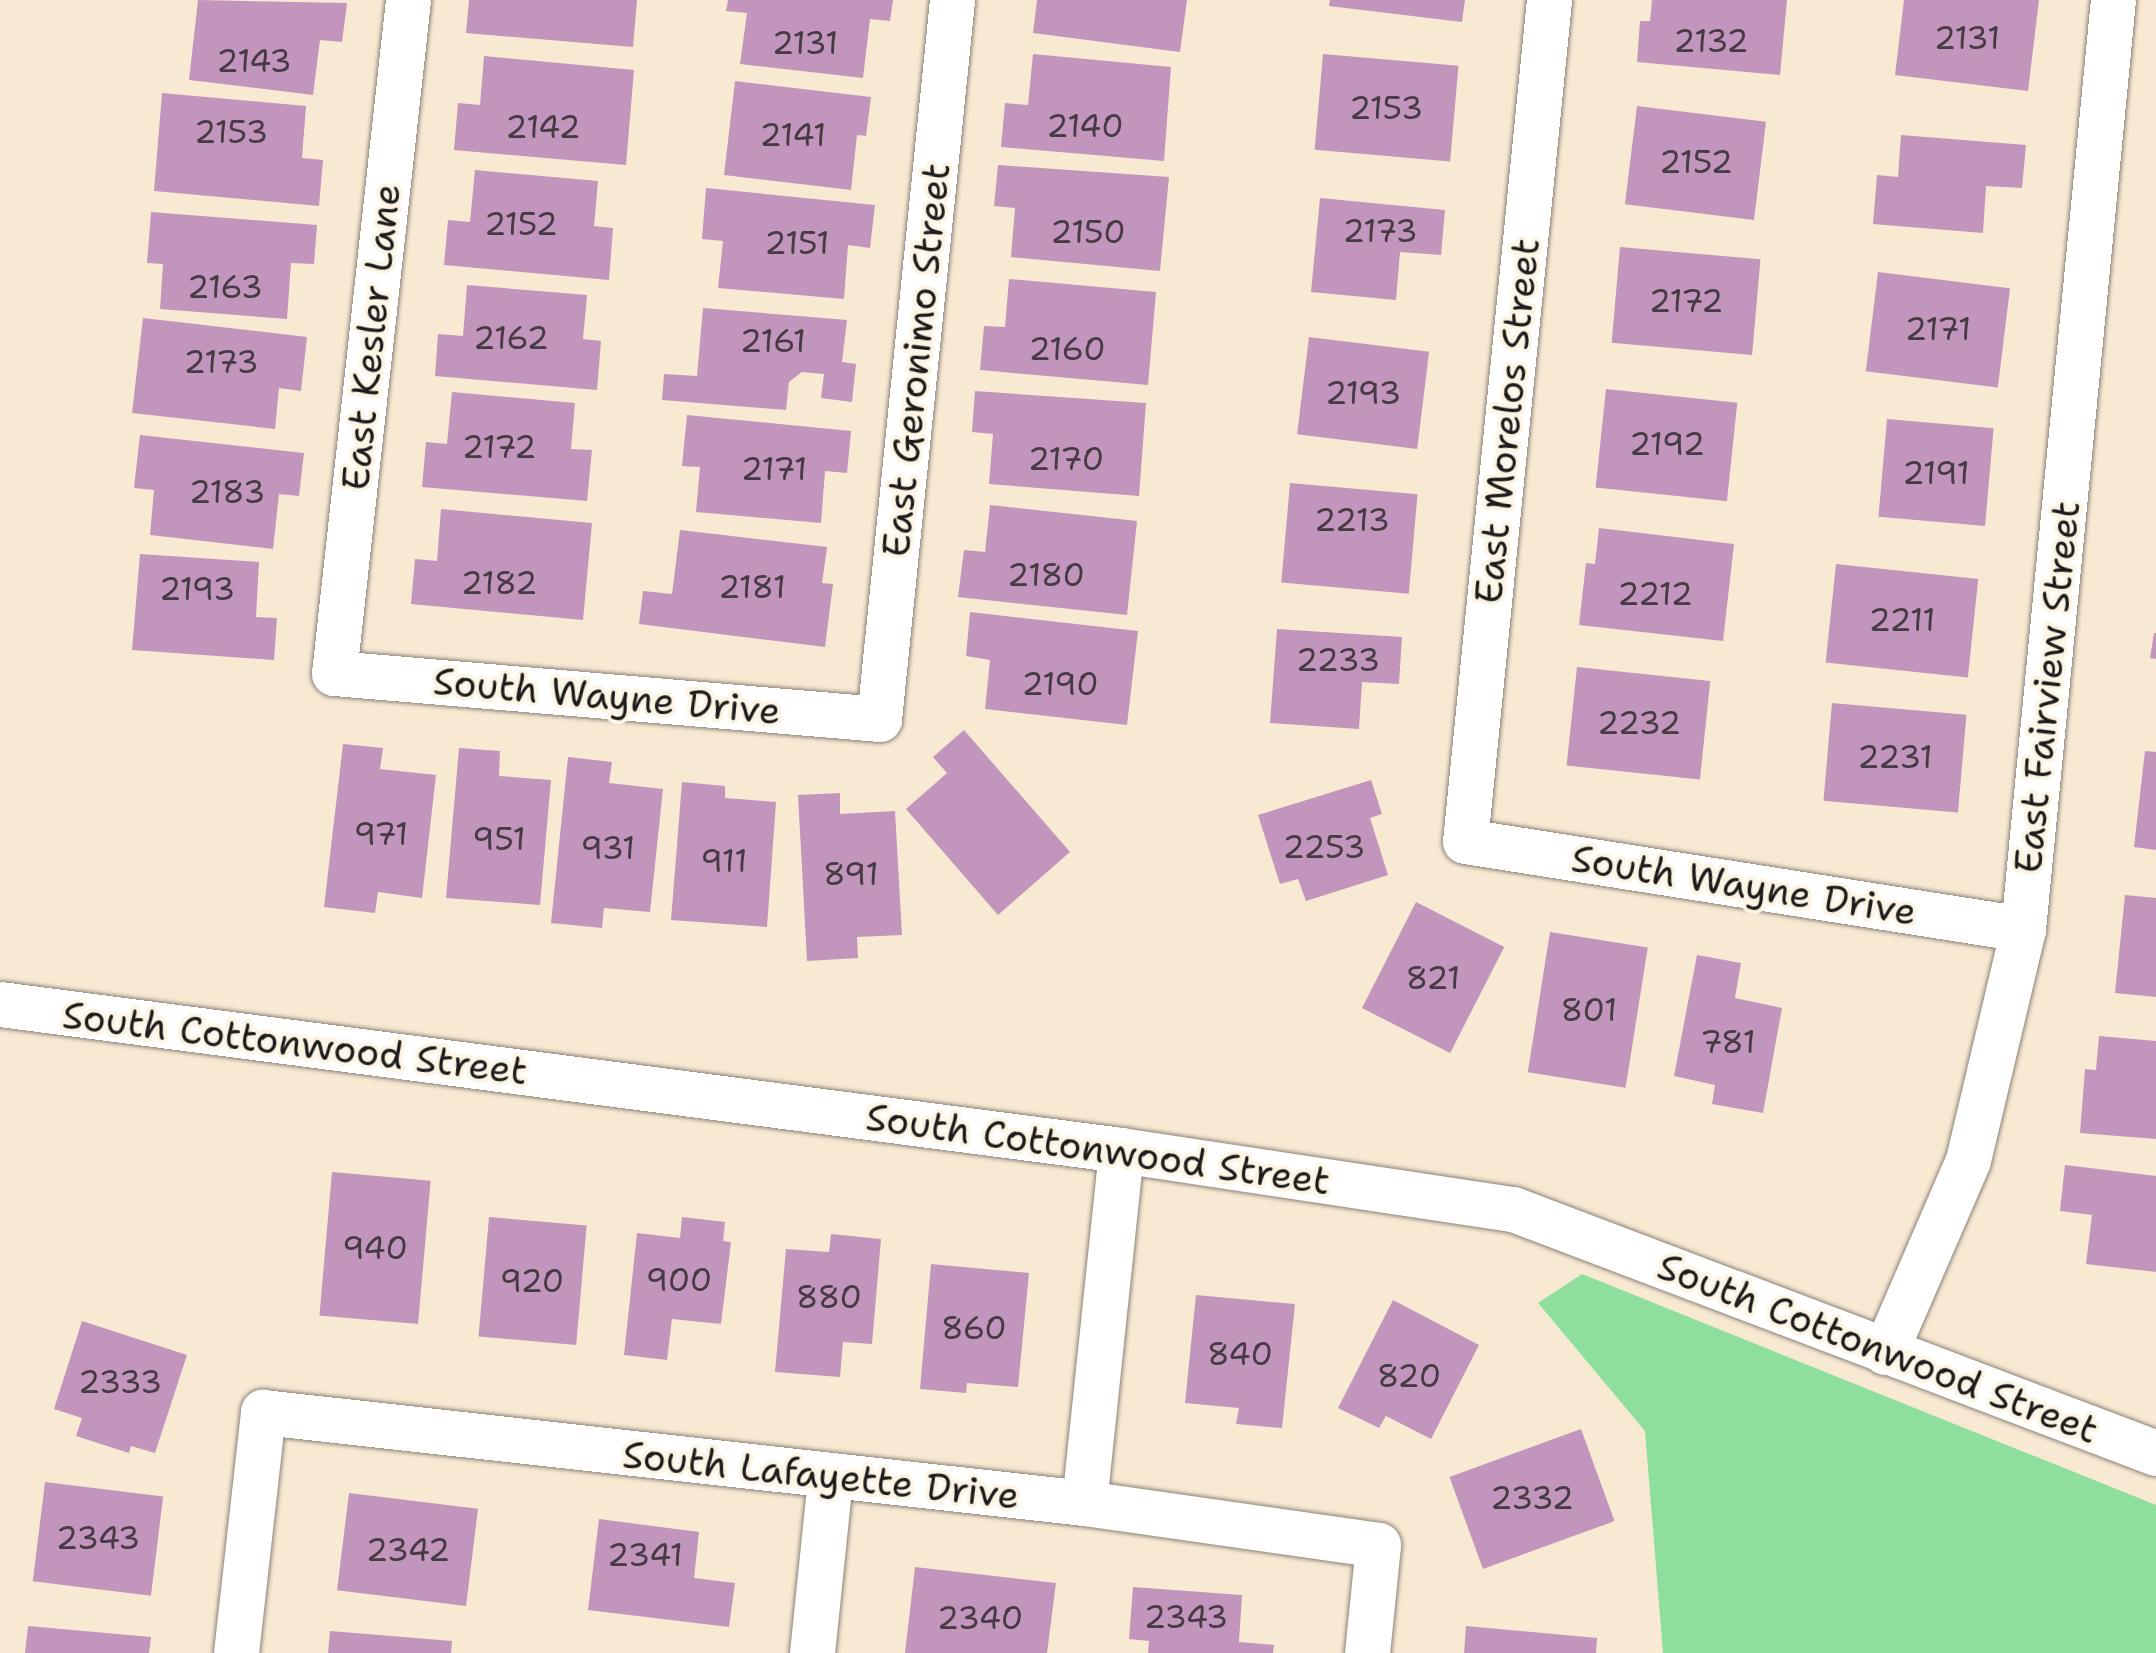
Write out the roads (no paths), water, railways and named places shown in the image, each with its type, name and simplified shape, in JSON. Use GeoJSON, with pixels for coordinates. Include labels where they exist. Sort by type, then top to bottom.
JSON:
{"type":"FeatureCollection","features":[{"type":"Feature","properties":{"kind":"street","name":"East Kesler Lane"},"geometry":{"type":"LineString","coordinates":[[334,674],[408,0]]}},
{"type":"Feature","properties":{"kind":"street","name":"East Geronimo Street"},"geometry":{"type":"LineString","coordinates":[[879,719],[952,0]]}},
{"type":"Feature","properties":{"kind":"street","name":"East Morelos Street"},"geometry":{"type":"LineString","coordinates":[[1465,841],[1549,0]]}},
{"type":"Feature","properties":{"kind":"street","name":"East Fairview Street"},"geometry":{"type":"LineString","coordinates":[[1885,1352],[1968,1160],[2024,930],[2113,0]]}},
{"type":"Feature","properties":{"kind":"street","name":"South Wayne Drive"},"geometry":{"type":"LineString","coordinates":[[334,674],[879,719]]}},
{"type":"Feature","properties":{"kind":"street","name":"South Wayne Drive"},"geometry":{"type":"LineString","coordinates":[[1465,841],[2024,930]]}},
{"type":"Feature","properties":{"kind":"street","name":"South Cottonwood Street"},"geometry":{"type":"LineString","coordinates":[[0,1004],[1121,1150],[1513,1209],[2156,1453]]}},
{"type":"Feature","properties":{"kind":"street"},"geometry":{"type":"LineString","coordinates":[[1084,1504],[1121,1150]]}},
{"type":"Feature","properties":{"kind":"street","name":"South Lafayette Drive"},"geometry":{"type":"LineString","coordinates":[[236,1653],[263,1412],[1084,1504],[1378,1546],[1366,1653]]}},
{"type":"Feature","properties":{"kind":"street"},"geometry":{"type":"LineString","coordinates":[[812,1653],[830,1478]]}}]}
